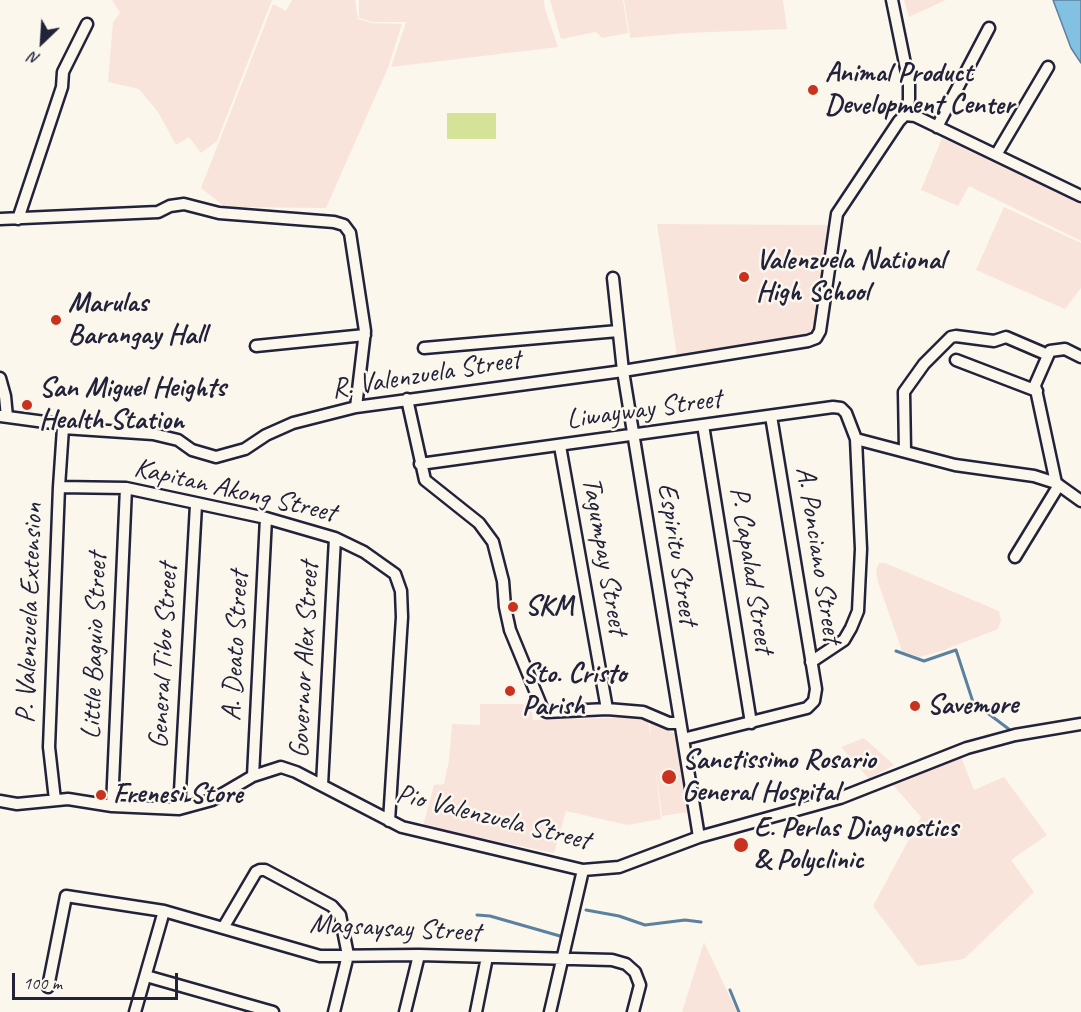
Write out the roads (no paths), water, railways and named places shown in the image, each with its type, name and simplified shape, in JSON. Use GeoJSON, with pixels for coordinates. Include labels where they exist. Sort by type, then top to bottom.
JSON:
{"type":"FeatureCollection","features":[{"type":"Feature","properties":{"kind":"street"},"geometry":{"type":"LineString","coordinates":[[892,0],[909,83],[906,115],[915,116],[1081,195]]}},
{"type":"Feature","properties":{"kind":"street"},"geometry":{"type":"LineString","coordinates":[[18,219],[62,87],[63,72],[87,24]]}},
{"type":"Feature","properties":{"kind":"street"},"geometry":{"type":"LineString","coordinates":[[937,127],[988,28]]}},
{"type":"Feature","properties":{"kind":"street"},"geometry":{"type":"LineString","coordinates":[[996,155],[1048,67]]}},
{"type":"Feature","properties":{"kind":"street","name":"R. Valenzuela Street"},"geometry":{"type":"LineString","coordinates":[[3,417],[60,424],[63,428],[153,434],[178,440],[192,450],[216,457],[245,449],[266,435],[293,423],[356,407],[624,371],[808,341],[816,338],[820,331],[837,214],[899,121],[906,115]]}},
{"type":"Feature","properties":{"kind":"street"},"geometry":{"type":"LineString","coordinates":[[0,219],[158,212],[170,206],[184,204],[219,213],[334,222],[344,225],[350,233],[365,335],[356,407]]}},
{"type":"Feature","properties":{"kind":"street","name":"Espiritu Street"},"geometry":{"type":"LineString","coordinates":[[613,278],[624,371],[699,837]]}},
{"type":"Feature","properties":{"kind":"street"},"geometry":{"type":"LineString","coordinates":[[424,348],[618,331]]}},
{"type":"Feature","properties":{"kind":"street"},"geometry":{"type":"LineString","coordinates":[[256,346],[365,335]]}},
{"type":"Feature","properties":{"kind":"street"},"geometry":{"type":"LineString","coordinates":[[905,451],[904,392],[924,364],[951,337],[994,341],[1006,337],[1048,355]]}},
{"type":"Feature","properties":{"kind":"street"},"geometry":{"type":"LineString","coordinates":[[1015,557],[1058,484],[1035,385],[1050,351],[1065,349],[1081,357]]}},
{"type":"Feature","properties":{"kind":"street"},"geometry":{"type":"LineString","coordinates":[[956,360],[1036,391]]}},
{"type":"Feature","properties":{"kind":"street"},"geometry":{"type":"LineString","coordinates":[[0,378],[5,396],[3,417]]}},
{"type":"Feature","properties":{"kind":"street"},"geometry":{"type":"LineString","coordinates":[[407,399],[425,480],[479,524],[493,542],[503,581],[510,630],[543,710],[547,712],[607,710],[643,712],[669,723],[680,723]]}},
{"type":"Feature","properties":{"kind":"street","name":"Liwayway Street"},"geometry":{"type":"LineString","coordinates":[[420,464],[833,407],[841,408],[846,413],[856,439]]}},
{"type":"Feature","properties":{"kind":"street","name":"A. Ponciano Street"},"geometry":{"type":"LineString","coordinates":[[751,723],[807,708],[814,701],[816,689],[771,416]]}},
{"type":"Feature","properties":{"kind":"street","name":"P. Capalad Street"},"geometry":{"type":"LineString","coordinates":[[704,425],[751,723]]}},
{"type":"Feature","properties":{"kind":"street","name":"P. Valenzuela Extension"},"geometry":{"type":"LineString","coordinates":[[55,800],[49,747],[58,487],[63,428]]}},
{"type":"Feature","properties":{"kind":"street"},"geometry":{"type":"LineString","coordinates":[[811,662],[844,640],[858,611],[861,549],[856,439],[955,465],[1034,476],[1058,484],[1081,501]]}},
{"type":"Feature","properties":{"kind":"street","name":"Tagumpay Street"},"geometry":{"type":"LineString","coordinates":[[560,446],[607,710]]}},
{"type":"Feature","properties":{"kind":"street","name":"Kapitan Akong Street"},"geometry":{"type":"LineString","coordinates":[[58,487],[126,488],[196,505],[266,518],[335,538],[364,552],[395,574],[401,591],[402,617],[389,821]]}},
{"type":"Feature","properties":{"kind":"street","name":"Little Baguio Street"},"geometry":{"type":"LineString","coordinates":[[112,806],[126,488]]}},
{"type":"Feature","properties":{"kind":"street","name":"General Tibo Street"},"geometry":{"type":"LineString","coordinates":[[179,809],[196,505]]}},
{"type":"Feature","properties":{"kind":"street","name":"A. Deato Street"},"geometry":{"type":"LineString","coordinates":[[253,776],[266,518]]}},
{"type":"Feature","properties":{"kind":"street","name":"Governor Alex Street"},"geometry":{"type":"LineString","coordinates":[[322,785],[335,538]]}},
{"type":"Feature","properties":{"kind":"street"},"geometry":{"type":"LineString","coordinates":[[683,739],[751,723]]}},
{"type":"Feature","properties":{"kind":"street","name":"Pio Valenzuela Street"},"geometry":{"type":"LineString","coordinates":[[0,801],[17,804],[68,799],[112,806],[179,809],[212,800],[253,776],[280,767],[296,772],[402,827],[583,870],[619,867],[699,837],[840,798],[967,748],[1014,735],[1081,724]]}},
{"type":"Feature","properties":{"kind":"street"},"geometry":{"type":"LineString","coordinates":[[223,928],[256,872],[265,870],[333,906],[340,915],[348,955],[333,1012]]}},
{"type":"Feature","properties":{"kind":"street"},"geometry":{"type":"LineString","coordinates":[[550,1012],[583,870]]}},
{"type":"Feature","properties":{"kind":"street","name":"Magsaysay Street"},"geometry":{"type":"LineString","coordinates":[[48,987],[66,896],[164,911],[320,956],[419,955],[612,960],[626,964],[635,972],[640,986],[633,1012]]}},
{"type":"Feature","properties":{"kind":"street"},"geometry":{"type":"LineString","coordinates":[[135,1012],[164,911]]}},
{"type":"Feature","properties":{"kind":"street"},"geometry":{"type":"LineString","coordinates":[[405,1012],[419,955]]}},
{"type":"Feature","properties":{"kind":"street"},"geometry":{"type":"LineString","coordinates":[[476,1012],[487,957]]}},
{"type":"Feature","properties":{"kind":"street"},"geometry":{"type":"LineString","coordinates":[[146,976],[273,1012]]}},
{"type":"Feature","properties":{"kind":"water"},"geometry":{"type":"Polygon","coordinates":[[[1053,0],[1081,0],[1081,63],[1071,48],[1053,0]]]}},
{"type":"Feature","properties":{"kind":"waterway"},"geometry":{"type":"LineString","coordinates":[[896,651],[924,661],[956,650],[973,702],[1010,730]]}},
{"type":"Feature","properties":{"kind":"waterway"},"geometry":{"type":"LineString","coordinates":[[586,910],[619,916],[645,925],[685,920],[701,922]]}},
{"type":"Feature","properties":{"kind":"waterway"},"geometry":{"type":"LineString","coordinates":[[477,915],[490,916],[560,936]]}},
{"type":"Feature","properties":{"kind":"waterway"},"geometry":{"type":"LineString","coordinates":[[730,990],[739,1012]]}},
{"type":"Feature","properties":{"kind":"place","name":"Animal Product Development Center"},"geometry":{"type":"Point","coordinates":[813,90]}},
{"type":"Feature","properties":{"kind":"place","name":"Valenzuela National High School"},"geometry":{"type":"Point","coordinates":[744,277]}},
{"type":"Feature","properties":{"kind":"place","name":"Marulas Barangay Hall"},"geometry":{"type":"Point","coordinates":[56,320]}},
{"type":"Feature","properties":{"kind":"place","name":"San Miguel Heights Health Station"},"geometry":{"type":"Point","coordinates":[27,405]}},
{"type":"Feature","properties":{"kind":"place","name":"SKM"},"geometry":{"type":"Point","coordinates":[513,607]}},
{"type":"Feature","properties":{"kind":"place","name":"Sto. Cristo Parish"},"geometry":{"type":"Point","coordinates":[510,691]}},
{"type":"Feature","properties":{"kind":"place","name":"Savemore"},"geometry":{"type":"Point","coordinates":[915,706]}},
{"type":"Feature","properties":{"kind":"place","name":"Sanctissimo Rosario General Hospital"},"geometry":{"type":"Point","coordinates":[669,777]}},
{"type":"Feature","properties":{"kind":"place","name":"Frenesi Store"},"geometry":{"type":"Point","coordinates":[101,795]}},
{"type":"Feature","properties":{"kind":"place","name":"E. Perlas Diagnostics & Polyclinic"},"geometry":{"type":"Point","coordinates":[741,845]}}]}
